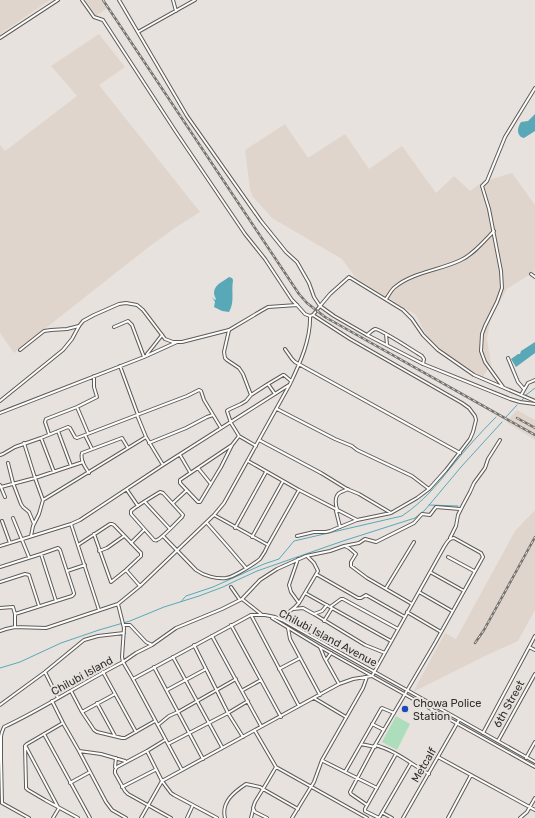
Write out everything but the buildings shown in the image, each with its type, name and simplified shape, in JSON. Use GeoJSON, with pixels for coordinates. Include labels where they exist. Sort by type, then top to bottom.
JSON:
{"type":"FeatureCollection","features":[{"type":"Feature","properties":{"kind":"street"},"geometry":{"type":"LineString","coordinates":[[0,38],[58,0]]}},
{"type":"Feature","properties":{"kind":"street"},"geometry":{"type":"LineString","coordinates":[[82,0],[94,17],[103,20],[245,234],[266,260],[292,300],[305,314],[312,315],[350,339],[469,408],[475,416],[476,420],[470,439],[429,489],[417,498],[391,512],[357,520],[330,531],[314,532],[297,536]]}},
{"type":"Feature","properties":{"kind":"street"},"geometry":{"type":"LineString","coordinates":[[118,0],[187,116],[261,221],[286,252],[297,262],[320,306],[367,335],[423,364],[510,399],[520,402],[535,402]]}},
{"type":"Feature","properties":{"kind":"street"},"geometry":{"type":"LineString","coordinates":[[173,0],[176,11]]}},
{"type":"Feature","properties":{"kind":"street"},"geometry":{"type":"LineString","coordinates":[[138,32],[195,0]]}},
{"type":"Feature","properties":{"kind":"street"},"geometry":{"type":"LineString","coordinates":[[504,388],[485,362],[481,351],[484,326],[497,302],[502,288],[502,271],[489,209],[482,186],[487,181],[505,137],[535,88]]}},
{"type":"Feature","properties":{"kind":"street"},"geometry":{"type":"LineString","coordinates":[[386,299],[395,287],[405,280],[456,262],[468,256],[494,231]]}},
{"type":"Feature","properties":{"kind":"street"},"geometry":{"type":"LineString","coordinates":[[530,274],[535,277]]}},
{"type":"Feature","properties":{"kind":"street"},"geometry":{"type":"LineString","coordinates":[[0,631],[6,628],[15,627],[46,628],[118,604],[140,586],[207,523],[224,503],[291,383],[299,364],[312,315],[330,294],[349,277],[406,313],[438,350],[474,375],[535,402]]}},
{"type":"Feature","properties":{"kind":"street"},"geometry":{"type":"LineString","coordinates":[[0,401],[63,350],[84,321],[119,304],[126,303],[137,305],[143,310],[165,339],[177,342]]}},
{"type":"Feature","properties":{"kind":"street"},"geometry":{"type":"LineString","coordinates":[[0,413],[144,357],[177,342],[229,330],[268,307],[297,305]]}},
{"type":"Feature","properties":{"kind":"street"},"geometry":{"type":"LineString","coordinates":[[114,327],[128,321],[132,325],[144,357]]}},
{"type":"Feature","properties":{"kind":"street"},"geometry":{"type":"LineString","coordinates":[[20,350],[44,331],[67,329],[79,326]]}},
{"type":"Feature","properties":{"kind":"street"},"geometry":{"type":"LineString","coordinates":[[367,335],[375,329],[386,334],[422,356],[424,359],[423,364]]}},
{"type":"Feature","properties":{"kind":"street"},"geometry":{"type":"LineString","coordinates":[[229,330],[224,352],[225,358],[239,368],[244,375],[250,395]]}},
{"type":"Feature","properties":{"kind":"street"},"geometry":{"type":"LineString","coordinates":[[386,334],[386,345]]}},
{"type":"Feature","properties":{"kind":"street"},"geometry":{"type":"LineString","coordinates":[[147,355],[162,335]]}},
{"type":"Feature","properties":{"kind":"street"},"geometry":{"type":"LineString","coordinates":[[285,349],[292,359],[299,364],[460,453]]}},
{"type":"Feature","properties":{"kind":"street"},"geometry":{"type":"LineString","coordinates":[[508,358],[518,382],[524,389]]}},
{"type":"Feature","properties":{"kind":"street"},"geometry":{"type":"LineString","coordinates":[[120,366],[146,437],[163,465]]}},
{"type":"Feature","properties":{"kind":"street"},"geometry":{"type":"LineString","coordinates":[[256,446],[238,436],[227,411],[241,404],[250,395],[283,375],[291,383]]}},
{"type":"Feature","properties":{"kind":"street"},"geometry":{"type":"LineString","coordinates":[[50,434],[45,422],[46,419],[77,407],[97,397],[94,387],[94,376]]}},
{"type":"Feature","properties":{"kind":"street"},"geometry":{"type":"LineString","coordinates":[[521,395],[528,383],[535,380]]}},
{"type":"Feature","properties":{"kind":"street"},"geometry":{"type":"LineString","coordinates":[[0,546],[80,520],[291,383]]}},
{"type":"Feature","properties":{"kind":"street"},"geometry":{"type":"LineString","coordinates":[[268,384],[275,394]]}},
{"type":"Feature","properties":{"kind":"street"},"geometry":{"type":"LineString","coordinates":[[0,455],[4,454],[15,446],[69,427],[75,437],[85,435],[187,396],[198,390],[201,392],[204,400],[221,428]]}},
{"type":"Feature","properties":{"kind":"street"},"geometry":{"type":"LineString","coordinates":[[77,407],[88,433]]}},
{"type":"Feature","properties":{"kind":"street"},"geometry":{"type":"LineString","coordinates":[[277,409],[412,476],[429,489]]}},
{"type":"Feature","properties":{"kind":"street"},"geometry":{"type":"LineString","coordinates":[[149,443],[213,415]]}},
{"type":"Feature","properties":{"kind":"street"},"geometry":{"type":"LineString","coordinates":[[58,431],[72,466]]}},
{"type":"Feature","properties":{"kind":"street"},"geometry":{"type":"LineString","coordinates":[[85,435],[92,449]]}},
{"type":"Feature","properties":{"kind":"street"},"geometry":{"type":"LineString","coordinates":[[232,445],[190,472],[180,481],[199,502],[238,436]]}},
{"type":"Feature","properties":{"kind":"street"},"geometry":{"type":"LineString","coordinates":[[43,500],[146,437]]}},
{"type":"Feature","properties":{"kind":"street"},"geometry":{"type":"LineString","coordinates":[[41,438],[54,472]]}},
{"type":"Feature","properties":{"kind":"street"},"geometry":{"type":"LineString","coordinates":[[89,473],[83,462],[81,456],[82,453],[122,438],[128,448]]}},
{"type":"Feature","properties":{"kind":"street"},"geometry":{"type":"LineString","coordinates":[[260,440],[391,512]]}},
{"type":"Feature","properties":{"kind":"street"},"geometry":{"type":"LineString","coordinates":[[141,818],[162,781],[339,684],[353,679],[372,676],[449,539],[456,526],[460,509],[500,440]]}},
{"type":"Feature","properties":{"kind":"street"},"geometry":{"type":"LineString","coordinates":[[24,443],[43,500],[31,536]]}},
{"type":"Feature","properties":{"kind":"street"},"geometry":{"type":"LineString","coordinates":[[180,455],[190,472]]}},
{"type":"Feature","properties":{"kind":"street"},"geometry":{"type":"LineString","coordinates":[[248,461],[299,490],[357,520]]}},
{"type":"Feature","properties":{"kind":"street"},"geometry":{"type":"LineString","coordinates":[[8,462],[21,504],[29,511],[34,524]]}},
{"type":"Feature","properties":{"kind":"street"},"geometry":{"type":"LineString","coordinates":[[5,497],[0,486],[35,478],[83,462]]}},
{"type":"Feature","properties":{"kind":"street"},"geometry":{"type":"LineString","coordinates":[[198,468],[211,484]]}},
{"type":"Feature","properties":{"kind":"street"},"geometry":{"type":"LineString","coordinates":[[235,528],[266,472]]}},
{"type":"Feature","properties":{"kind":"street"},"geometry":{"type":"LineString","coordinates":[[252,537],[283,481]]}},
{"type":"Feature","properties":{"kind":"street"},"geometry":{"type":"LineString","coordinates":[[340,527],[336,504],[337,496],[340,492],[348,489]]}},
{"type":"Feature","properties":{"kind":"street"},"geometry":{"type":"LineString","coordinates":[[127,490],[138,506]]}},
{"type":"Feature","properties":{"kind":"street"},"geometry":{"type":"LineString","coordinates":[[173,504],[187,490]]}},
{"type":"Feature","properties":{"kind":"street"},"geometry":{"type":"LineString","coordinates":[[163,536],[201,574],[228,578],[260,558],[299,490]]}},
{"type":"Feature","properties":{"kind":"street"},"geometry":{"type":"LineString","coordinates":[[162,492],[183,515],[163,536],[156,541],[144,530],[131,514],[132,510],[145,502],[162,492]]}},
{"type":"Feature","properties":{"kind":"street"},"geometry":{"type":"LineString","coordinates":[[145,502],[170,528]]}},
{"type":"Feature","properties":{"kind":"street"},"geometry":{"type":"LineString","coordinates":[[118,604],[124,625],[123,662],[152,645],[176,628],[222,609],[241,599],[260,580],[270,573],[298,559],[330,551],[365,539],[376,542],[414,523],[422,514],[430,515],[436,507],[460,509]]}},
{"type":"Feature","properties":{"kind":"street"},"geometry":{"type":"LineString","coordinates":[[214,515],[268,545]]}},
{"type":"Feature","properties":{"kind":"street"},"geometry":{"type":"LineString","coordinates":[[13,518],[29,557]]}},
{"type":"Feature","properties":{"kind":"street"},"geometry":{"type":"LineString","coordinates":[[2,521],[10,543]]}},
{"type":"Feature","properties":{"kind":"street"},"geometry":{"type":"LineString","coordinates":[[207,523],[246,568]]}},
{"type":"Feature","properties":{"kind":"street"},"geometry":{"type":"LineString","coordinates":[[71,524],[99,610]]}},
{"type":"Feature","properties":{"kind":"street"},"geometry":{"type":"LineString","coordinates":[[78,544],[94,534],[110,524],[112,524],[132,542],[141,553],[141,556],[110,582],[94,534]]}},
{"type":"Feature","properties":{"kind":"street"},"geometry":{"type":"LineString","coordinates":[[132,542],[144,530]]}},
{"type":"Feature","properties":{"kind":"street"},"geometry":{"type":"LineString","coordinates":[[99,551],[107,548],[124,536]]}},
{"type":"Feature","properties":{"kind":"street"},"geometry":{"type":"LineString","coordinates":[[367,805],[350,793],[384,730],[482,559],[482,554],[458,540],[452,538],[449,539]]}},
{"type":"Feature","properties":{"kind":"street"},"geometry":{"type":"LineString","coordinates":[[386,588],[414,542]]}},
{"type":"Feature","properties":{"kind":"street"},"geometry":{"type":"LineString","coordinates":[[344,546],[356,554],[351,562],[351,566],[367,578],[412,604]]}},
{"type":"Feature","properties":{"kind":"street"},"geometry":{"type":"LineString","coordinates":[[0,567],[59,548],[67,571],[74,594],[72,596],[15,614]]}},
{"type":"Feature","properties":{"kind":"street"},"geometry":{"type":"LineString","coordinates":[[41,554],[56,601]]}},
{"type":"Feature","properties":{"kind":"street"},"geometry":{"type":"LineString","coordinates":[[282,620],[299,604],[318,571],[310,559],[306,556]]}},
{"type":"Feature","properties":{"kind":"street"},"geometry":{"type":"LineString","coordinates":[[448,557],[474,571]]}},
{"type":"Feature","properties":{"kind":"street"},"geometry":{"type":"LineString","coordinates":[[298,559],[289,586],[299,604]]}},
{"type":"Feature","properties":{"kind":"street"},"geometry":{"type":"LineString","coordinates":[[67,571],[85,565]]}},
{"type":"Feature","properties":{"kind":"street"},"geometry":{"type":"LineString","coordinates":[[126,570],[140,586]]}},
{"type":"Feature","properties":{"kind":"street"},"geometry":{"type":"LineString","coordinates":[[430,572],[464,591]]}},
{"type":"Feature","properties":{"kind":"street"},"geometry":{"type":"LineString","coordinates":[[0,582],[27,574],[39,606]]}},
{"type":"Feature","properties":{"kind":"street"},"geometry":{"type":"LineString","coordinates":[[316,574],[358,598],[366,595],[405,617]]}},
{"type":"Feature","properties":{"kind":"street"},"geometry":{"type":"LineString","coordinates":[[231,587],[241,599],[261,614]]}},
{"type":"Feature","properties":{"kind":"street"},"geometry":{"type":"LineString","coordinates":[[419,592],[452,611]]}},
{"type":"Feature","properties":{"kind":"street"},"geometry":{"type":"LineString","coordinates":[[305,593],[391,641]]}},
{"type":"Feature","properties":{"kind":"street"},"geometry":{"type":"LineString","coordinates":[[324,621],[331,608],[341,599],[344,599],[398,629]]}},
{"type":"Feature","properties":{"kind":"street"},"geometry":{"type":"LineString","coordinates":[[314,614],[322,611],[327,605]]}},
{"type":"Feature","properties":{"kind":"street"},"geometry":{"type":"LineString","coordinates":[[0,608],[12,607],[15,614],[15,627]]}},
{"type":"Feature","properties":{"kind":"street"},"geometry":{"type":"LineString","coordinates":[[292,610],[303,608],[365,645],[385,653]]}},
{"type":"Feature","properties":{"kind":"street"},"geometry":{"type":"LineString","coordinates":[[407,612],[441,632]]}},
{"type":"Feature","properties":{"kind":"street"},"geometry":{"type":"LineString","coordinates":[[133,679],[251,615],[261,614],[272,617]]}},
{"type":"Feature","properties":{"kind":"street"},"geometry":{"type":"LineString","coordinates":[[251,615],[299,706]]}},
{"type":"Feature","properties":{"kind":"street","name":"Chilubi Island Avenue"},"geometry":{"type":"LineString","coordinates":[[272,617],[282,620],[535,762]]}},
{"type":"Feature","properties":{"kind":"street","name":"Chilubi Island Avenue"},"geometry":{"type":"LineString","coordinates":[[272,617],[274,620],[320,647],[535,767]]}},
{"type":"Feature","properties":{"kind":"street"},"geometry":{"type":"LineString","coordinates":[[124,625],[130,625],[146,642],[152,645]]}},
{"type":"Feature","properties":{"kind":"street"},"geometry":{"type":"LineString","coordinates":[[231,625],[281,717]]}},
{"type":"Feature","properties":{"kind":"street"},"geometry":{"type":"LineString","coordinates":[[288,628],[290,639],[320,695]]}},
{"type":"Feature","properties":{"kind":"street"},"geometry":{"type":"LineString","coordinates":[[0,705],[45,672],[84,640],[98,636],[124,633]]}},
{"type":"Feature","properties":{"kind":"street"},"geometry":{"type":"LineString","coordinates":[[212,636],[261,727]]}},
{"type":"Feature","properties":{"kind":"street"},"geometry":{"type":"LineString","coordinates":[[482,733],[535,636]]}},
{"type":"Feature","properties":{"kind":"street"},"geometry":{"type":"LineString","coordinates":[[194,645],[228,713],[243,737]]}},
{"type":"Feature","properties":{"kind":"street"},"geometry":{"type":"LineString","coordinates":[[320,647],[339,684]]}},
{"type":"Feature","properties":{"kind":"street"},"geometry":{"type":"LineString","coordinates":[[529,647],[535,650]]}},
{"type":"Feature","properties":{"kind":"street"},"geometry":{"type":"LineString","coordinates":[[326,660],[331,653]]}},
{"type":"Feature","properties":{"kind":"street"},"geometry":{"type":"LineString","coordinates":[[174,657],[222,748]]}},
{"type":"Feature","properties":{"kind":"street"},"geometry":{"type":"LineString","coordinates":[[279,669],[300,658]]}},
{"type":"Feature","properties":{"kind":"street","name":"Chilubi Island"},"geometry":{"type":"LineString","coordinates":[[4,727],[123,662],[182,770]]}},
{"type":"Feature","properties":{"kind":"street"},"geometry":{"type":"LineString","coordinates":[[154,668],[203,759]]}},
{"type":"Feature","properties":{"kind":"street"},"geometry":{"type":"LineString","coordinates":[[166,690],[206,669]]}},
{"type":"Feature","properties":{"kind":"street"},"geometry":{"type":"LineString","coordinates":[[45,672],[58,698]]}},
{"type":"Feature","properties":{"kind":"street"},"geometry":{"type":"LineString","coordinates":[[103,672],[136,732]]}},
{"type":"Feature","properties":{"kind":"street","name":"6th Street"},"geometry":{"type":"LineString","coordinates":[[498,742],[535,674]]}},
{"type":"Feature","properties":{"kind":"street"},"geometry":{"type":"LineString","coordinates":[[292,818],[310,786],[314,782],[322,760],[363,688],[366,677]]}},
{"type":"Feature","properties":{"kind":"street"},"geometry":{"type":"LineString","coordinates":[[158,725],[169,716],[236,679]]}},
{"type":"Feature","properties":{"kind":"street"},"geometry":{"type":"LineString","coordinates":[[242,690],[261,680]]}},
{"type":"Feature","properties":{"kind":"street"},"geometry":{"type":"LineString","coordinates":[[71,691],[94,730],[125,738],[156,721]]}},
{"type":"Feature","properties":{"kind":"street"},"geometry":{"type":"LineString","coordinates":[[82,712],[115,694]]}},
{"type":"Feature","properties":{"kind":"street"},"geometry":{"type":"LineString","coordinates":[[314,698],[346,717]]}},
{"type":"Feature","properties":{"kind":"street"},"geometry":{"type":"LineString","coordinates":[[52,701],[108,806],[126,818]]}},
{"type":"Feature","properties":{"kind":"street"},"geometry":{"type":"LineString","coordinates":[[168,744],[248,701]]}},
{"type":"Feature","properties":{"kind":"street"},"geometry":{"type":"LineString","coordinates":[[97,703],[115,736]]}},
{"type":"Feature","properties":{"kind":"street"},"geometry":{"type":"LineString","coordinates":[[345,772],[381,708],[394,713]]}},
{"type":"Feature","properties":{"kind":"street","name":"Metcalf"},"geometry":{"type":"LineString","coordinates":[[403,818],[459,720]]}},
{"type":"Feature","properties":{"kind":"street"},"geometry":{"type":"LineString","coordinates":[[25,746],[63,723]]}},
{"type":"Feature","properties":{"kind":"street"},"geometry":{"type":"LineString","coordinates":[[372,724],[384,730]]}},
{"type":"Feature","properties":{"kind":"street"},"geometry":{"type":"LineString","coordinates":[[0,726],[4,727],[1,736],[1,803],[29,818]]}},
{"type":"Feature","properties":{"kind":"street"},"geometry":{"type":"LineString","coordinates":[[255,731],[276,767],[367,818]]}},
{"type":"Feature","properties":{"kind":"street"},"geometry":{"type":"LineString","coordinates":[[44,734],[90,818]]}},
{"type":"Feature","properties":{"kind":"street"},"geometry":{"type":"LineString","coordinates":[[115,768],[165,740]]}},
{"type":"Feature","properties":{"kind":"street"},"geometry":{"type":"LineString","coordinates":[[526,758],[535,742]]}},
{"type":"Feature","properties":{"kind":"street"},"geometry":{"type":"LineString","coordinates":[[361,744],[387,749],[429,774]]}},
{"type":"Feature","properties":{"kind":"street"},"geometry":{"type":"LineString","coordinates":[[25,746],[58,807]]}},
{"type":"Feature","properties":{"kind":"street"},"geometry":{"type":"LineString","coordinates":[[25,746],[26,788],[78,818]]}},
{"type":"Feature","properties":{"kind":"street"},"geometry":{"type":"LineString","coordinates":[[80,751],[101,754],[127,761]]}},
{"type":"Feature","properties":{"kind":"street"},"geometry":{"type":"LineString","coordinates":[[147,751],[162,781],[171,793],[217,818]]}},
{"type":"Feature","properties":{"kind":"street"},"geometry":{"type":"LineString","coordinates":[[396,754],[365,810],[373,815],[379,818],[411,763]]}},
{"type":"Feature","properties":{"kind":"street"},"geometry":{"type":"LineString","coordinates":[[438,757],[535,810]]}},
{"type":"Feature","properties":{"kind":"street"},"geometry":{"type":"LineString","coordinates":[[116,758],[115,773],[124,792],[171,818]]}},
{"type":"Feature","properties":{"kind":"street"},"geometry":{"type":"LineString","coordinates":[[322,760],[377,788]]}},
{"type":"Feature","properties":{"kind":"street"},"geometry":{"type":"LineString","coordinates":[[251,818],[255,802],[276,767]]}},
{"type":"Feature","properties":{"kind":"street"},"geometry":{"type":"LineString","coordinates":[[122,787],[156,770]]}},
{"type":"Feature","properties":{"kind":"street"},"geometry":{"type":"LineString","coordinates":[[70,783],[90,772]]}},
{"type":"Feature","properties":{"kind":"street"},"geometry":{"type":"LineString","coordinates":[[448,818],[471,775]]}},
{"type":"Feature","properties":{"kind":"street"},"geometry":{"type":"LineString","coordinates":[[225,818],[225,805],[237,790],[246,784],[260,786],[298,809]]}},
{"type":"Feature","properties":{"kind":"street"},"geometry":{"type":"LineString","coordinates":[[520,818],[527,812],[535,798]]}},
{"type":"Feature","properties":{"kind":"street"},"geometry":{"type":"LineString","coordinates":[[186,818],[193,806]]}},
{"type":"Feature","properties":{"kind":"street"},"geometry":{"type":"LineString","coordinates":[[53,818],[58,807]]}},
{"type":"Feature","properties":{"kind":"street"},"geometry":{"type":"LineString","coordinates":[[253,808],[255,812],[267,818]]}},
{"type":"Feature","properties":{"kind":"street"},"geometry":{"type":"LineString","coordinates":[[383,812],[392,818]]}},
{"type":"Feature","properties":{"kind":"shaded area"},"geometry":{"type":"Polygon","coordinates":[[[0,0],[50,0],[0,34],[0,0]]]}},
{"type":"Feature","properties":{"kind":"shaded area"},"geometry":{"type":"Polygon","coordinates":[[[85,0],[101,0],[107,8],[96,16],[85,0]]]}},
{"type":"Feature","properties":{"kind":"shaded area"},"geometry":{"type":"Polygon","coordinates":[[[99,34],[125,67],[99,85],[200,212],[150,246],[14,353],[0,333],[0,145],[5,151],[77,96],[51,66],[99,34]]]}},
{"type":"Feature","properties":{"kind":"shaded area"},"geometry":{"type":"Polygon","coordinates":[[[285,124],[308,158],[345,134],[369,169],[402,146],[436,193],[454,176],[470,191],[482,182],[512,173],[535,205],[535,268],[534,272],[507,289],[491,317],[487,339],[491,364],[483,377],[452,359],[427,337],[416,315],[356,278],[342,259],[272,218],[253,197],[250,189],[245,150],[285,124]]]}},
{"type":"Feature","properties":{"kind":"shaded area"},"geometry":{"type":"Polygon","coordinates":[[[517,410],[535,420],[535,440],[506,422],[517,410]]]}},
{"type":"Feature","properties":{"kind":"shaded area"},"geometry":{"type":"Polygon","coordinates":[[[535,510],[535,610],[518,641],[413,692],[445,633],[456,639],[515,531],[535,510]]]}},
{"type":"Feature","properties":{"kind":"green space"},"geometry":{"type":"Polygon","coordinates":[[[396,716],[410,724],[397,750],[382,742],[396,716]]]}},
{"type":"Feature","properties":{"kind":"water"},"geometry":{"type":"Polygon","coordinates":[[[535,114],[535,131],[524,138],[521,137],[518,130],[521,122],[528,121],[535,114]]]}},
{"type":"Feature","properties":{"kind":"water"},"geometry":{"type":"Polygon","coordinates":[[[229,277],[233,280],[231,308],[229,312],[222,311],[214,307],[215,302],[212,297],[215,300],[216,299],[214,292],[216,287],[229,277]]]}},
{"type":"Feature","properties":{"kind":"water"},"geometry":{"type":"Polygon","coordinates":[[[535,342],[535,353],[516,367],[511,359],[535,342]]]}},
{"type":"Feature","properties":{"kind":"waterway"},"geometry":{"type":"LineString","coordinates":[[526,395],[535,388]]}},
{"type":"Feature","properties":{"kind":"waterway"},"geometry":{"type":"LineString","coordinates":[[506,417],[517,405]]}},
{"type":"Feature","properties":{"kind":"waterway"},"geometry":{"type":"LineString","coordinates":[[181,602],[186,596],[213,587],[264,564],[279,559],[294,541],[402,516],[417,505],[429,493],[496,417]]}},
{"type":"Feature","properties":{"kind":"waterway"},"geometry":{"type":"LineString","coordinates":[[0,668],[20,662],[61,643],[130,621],[164,607],[223,587],[257,571],[415,518],[425,510],[461,467],[502,422]]}},
{"type":"Feature","properties":{"kind":"waterway"},"geometry":{"type":"LineString","coordinates":[[429,505],[458,506]]}},
{"type":"Feature","properties":{"kind":"railway"},"geometry":{"type":"LineString","coordinates":[[103,0],[299,294],[307,303],[325,317],[535,435]]}},
{"type":"Feature","properties":{"kind":"railway"},"geometry":{"type":"LineString","coordinates":[[517,418],[535,428]]}},
{"type":"Feature","properties":{"kind":"railway"},"geometry":{"type":"LineString","coordinates":[[475,643],[484,630],[535,537]]}},
{"type":"Feature","properties":{"kind":"place","name":"Chowa Police Station"},"geometry":{"type":"Point","coordinates":[405,709]}}]}
